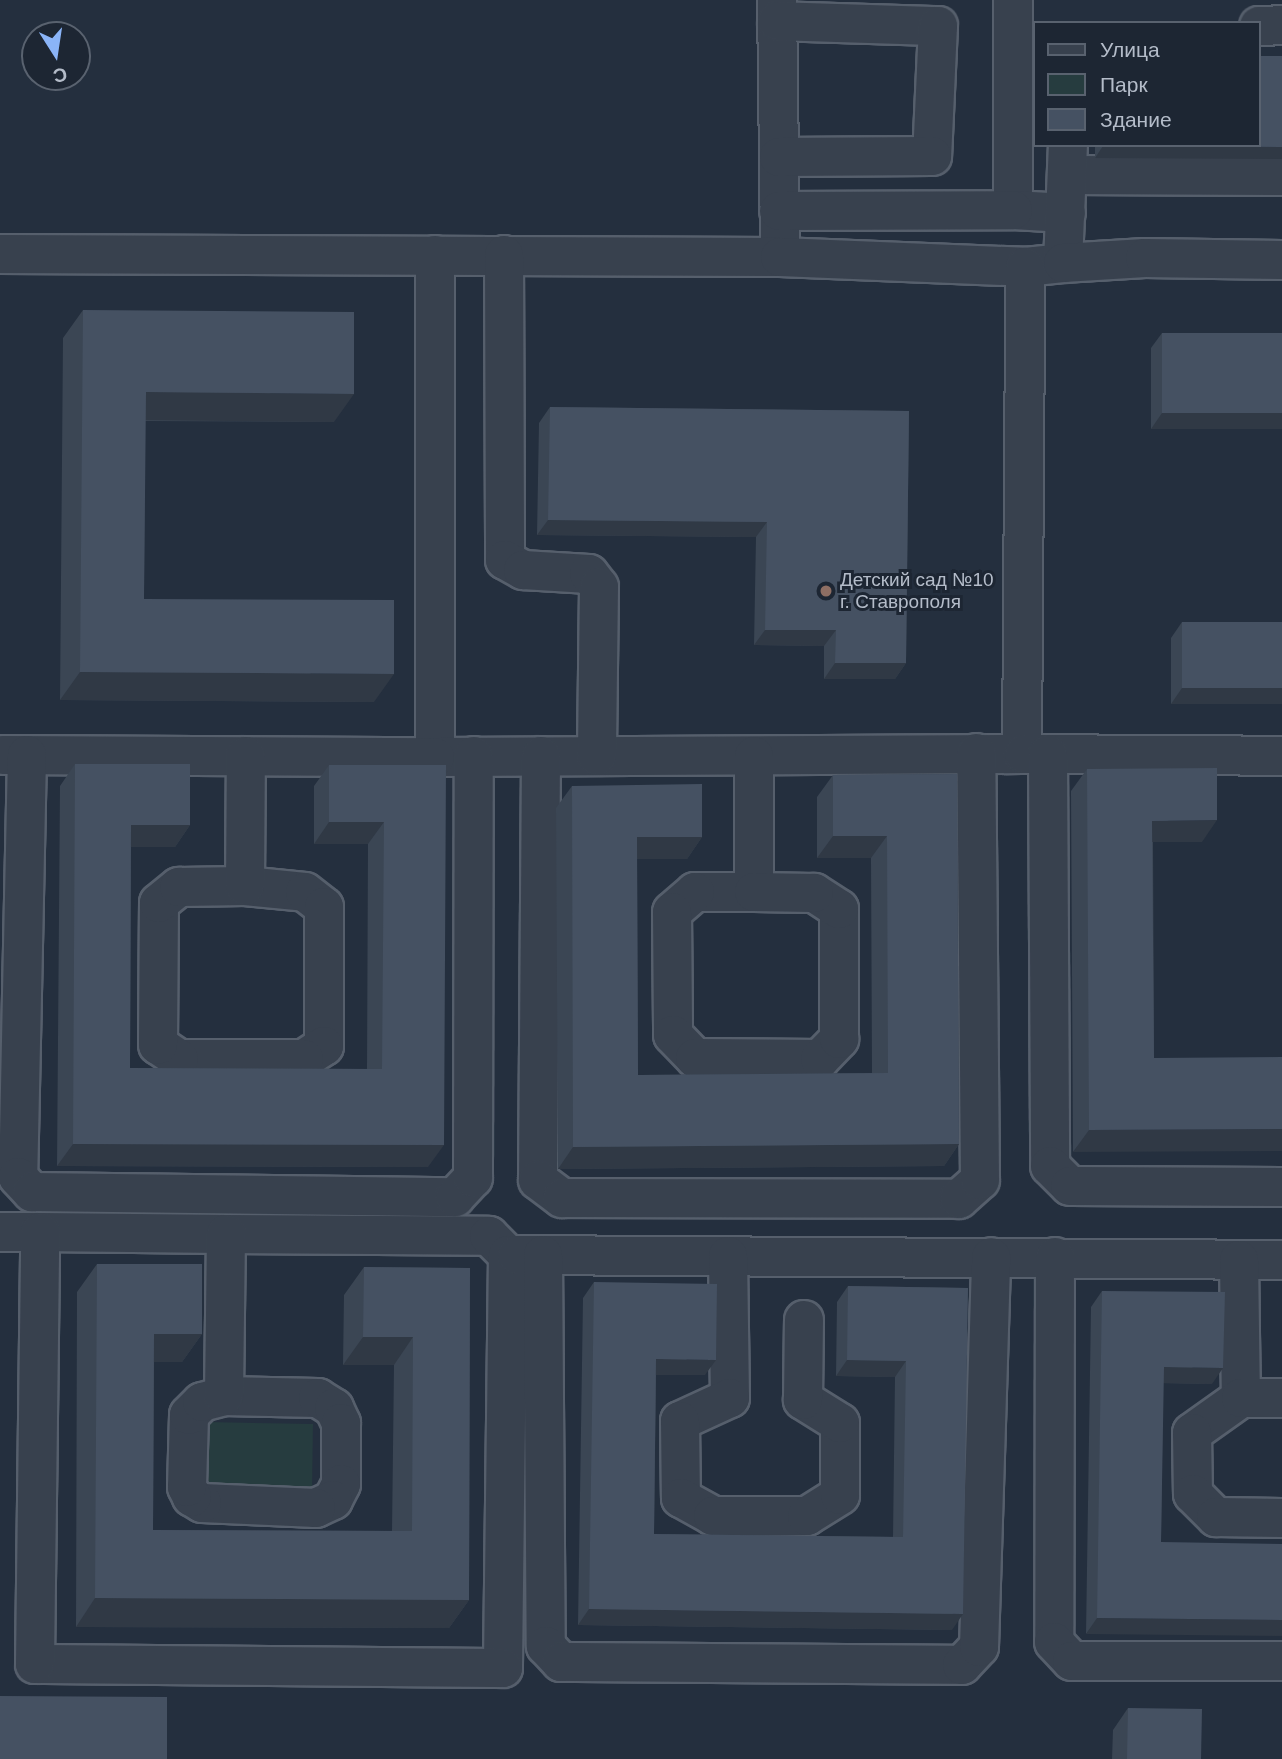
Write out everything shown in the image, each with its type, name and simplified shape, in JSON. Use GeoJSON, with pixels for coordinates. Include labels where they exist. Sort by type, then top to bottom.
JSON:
{"type":"FeatureCollection","features":[{"type":"Feature","properties":{"kind":"street"},"geometry":{"type":"LineString","coordinates":[[1013,0],[1013,210]]}},
{"type":"Feature","properties":{"kind":"street"},"geometry":{"type":"LineString","coordinates":[[779,157],[932,156],[938,26],[777,10],[780,257]]}},
{"type":"Feature","properties":{"kind":"street"},"geometry":{"type":"LineString","coordinates":[[1261,26],[1282,25]]}},
{"type":"Feature","properties":{"kind":"street"},"geometry":{"type":"LineString","coordinates":[[1063,263],[1068,160],[1282,176]]}},
{"type":"Feature","properties":{"kind":"street"},"geometry":{"type":"LineString","coordinates":[[779,211],[1066,212]]}},
{"type":"Feature","properties":{"kind":"street"},"geometry":{"type":"LineString","coordinates":[[0,254],[780,257],[1026,267],[1144,258],[1282,260]]}},
{"type":"Feature","properties":{"kind":"street"},"geometry":{"type":"LineString","coordinates":[[435,255],[435,757]]}},
{"type":"Feature","properties":{"kind":"street"},"geometry":{"type":"LineString","coordinates":[[504,256],[505,560],[523,570],[589,574],[599,587],[597,756]]}},
{"type":"Feature","properties":{"kind":"street"},"geometry":{"type":"LineString","coordinates":[[1026,267],[1035,754],[1050,1166],[1070,1186],[1282,1187]]}},
{"type":"Feature","properties":{"kind":"street"},"geometry":{"type":"LineString","coordinates":[[474,756],[474,1178],[455,1197],[32,1192],[18,1177],[13,755],[435,757],[474,756],[754,756],[976,753],[1282,756]]}},
{"type":"Feature","properties":{"kind":"street"},"geometry":{"type":"LineString","coordinates":[[541,756],[538,1180],[562,1198],[959,1199],[979,1180],[976,753]]}},
{"type":"Feature","properties":{"kind":"street"},"geometry":{"type":"LineString","coordinates":[[245,886],[246,756]]}},
{"type":"Feature","properties":{"kind":"street"},"geometry":{"type":"LineString","coordinates":[[754,756],[754,891]]}},
{"type":"Feature","properties":{"kind":"street"},"geometry":{"type":"LineString","coordinates":[[245,886],[305,892],[324,907],[324,1046],[304,1059],[179,1059],[158,1045],[159,903],[179,887],[245,886]]}},
{"type":"Feature","properties":{"kind":"street"},"geometry":{"type":"LineString","coordinates":[[754,891],[814,893],[839,909],[839,1039],[820,1059],[695,1058],[673,1035],[672,912],[695,892],[754,891]]}},
{"type":"Feature","properties":{"kind":"street"},"geometry":{"type":"LineString","coordinates":[[0,1231],[489,1236],[525,1255],[1282,1260]]}},
{"type":"Feature","properties":{"kind":"street"},"geometry":{"type":"LineString","coordinates":[[40,1232],[35,1664],[503,1668],[525,1255]]}},
{"type":"Feature","properties":{"kind":"street"},"geometry":{"type":"LineString","coordinates":[[224,1396],[226,1234]]}},
{"type":"Feature","properties":{"kind":"street"},"geometry":{"type":"LineString","coordinates":[[525,1255],[546,1646],[561,1662],[962,1665],[979,1647],[991,1257]]}},
{"type":"Feature","properties":{"kind":"street"},"geometry":{"type":"LineString","coordinates":[[728,1256],[730,1398],[681,1421],[681,1498],[713,1516],[807,1516],[840,1495],[840,1423],[803,1400],[804,1320]]}},
{"type":"Feature","properties":{"kind":"street"},"geometry":{"type":"LineString","coordinates":[[1055,1257],[1054,1642],[1072,1661],[1282,1661]]}},
{"type":"Feature","properties":{"kind":"street"},"geometry":{"type":"LineString","coordinates":[[1240,1260],[1241,1398]]}},
{"type":"Feature","properties":{"kind":"street"},"geometry":{"type":"LineString","coordinates":[[1282,1398],[1241,1398],[1192,1433],[1193,1494],[1216,1517],[1282,1518]]}},
{"type":"Feature","properties":{"kind":"green space"},"geometry":{"type":"Polygon","coordinates":[[[207,1422],[313,1424],[312,1492],[206,1490],[207,1422]]]}},
{"type":"Feature","properties":{"kind":"building"},"geometry":{"type":"Polygon","coordinates":[[[1261,56],[1282,56],[1282,147],[1261,147],[1261,56]]]}},
{"type":"Feature","properties":{"kind":"building"},"geometry":{"type":"Polygon","coordinates":[[[83,310],[354,312],[354,394],[146,392],[144,599],[394,600],[394,674],[80,672],[83,310]]]}},
{"type":"Feature","properties":{"kind":"building"},"geometry":{"type":"Polygon","coordinates":[[[1162,333],[1282,333],[1282,413],[1162,413],[1162,333]]]}},
{"type":"Feature","properties":{"kind":"building","name":"Детский сад №10 г. Ставрополя"},"geometry":{"type":"Polygon","coordinates":[[[550,407],[909,411],[906,663],[835,663],[836,630],[765,630],[767,522],[548,520],[550,407]]]}},
{"type":"Feature","properties":{"kind":"building"},"geometry":{"type":"Polygon","coordinates":[[[1182,622],[1282,622],[1282,688],[1182,688],[1182,622]]]}},
{"type":"Feature","properties":{"kind":"building"},"geometry":{"type":"Polygon","coordinates":[[[75,764],[190,764],[190,825],[131,825],[130,1068],[382,1069],[384,822],[329,822],[329,765],[446,765],[444,1145],[73,1144],[75,764]]]}},
{"type":"Feature","properties":{"kind":"building"},"geometry":{"type":"Polygon","coordinates":[[[1217,768],[1217,820],[1152,821],[1154,1058],[1282,1057],[1282,1129],[1089,1130],[1087,769],[1217,768]]]}},
{"type":"Feature","properties":{"kind":"building"},"geometry":{"type":"Polygon","coordinates":[[[957,774],[959,1144],[573,1147],[572,786],[702,784],[702,837],[637,837],[638,1075],[888,1073],[887,836],[833,836],[833,775],[957,774]]]}},
{"type":"Feature","properties":{"kind":"building"},"geometry":{"type":"Polygon","coordinates":[[[97,1264],[202,1264],[202,1334],[154,1334],[153,1530],[412,1531],[413,1337],[363,1337],[364,1267],[470,1268],[469,1600],[95,1598],[97,1264]]]}},
{"type":"Feature","properties":{"kind":"building"},"geometry":{"type":"Polygon","coordinates":[[[594,1282],[717,1284],[716,1360],[656,1359],[654,1534],[903,1537],[906,1361],[847,1360],[848,1286],[968,1288],[963,1614],[589,1609],[594,1282]]]}},
{"type":"Feature","properties":{"kind":"building"},"geometry":{"type":"Polygon","coordinates":[[[1102,1291],[1225,1292],[1223,1368],[1164,1367],[1161,1542],[1282,1544],[1282,1620],[1097,1618],[1102,1291]]]}},
{"type":"Feature","properties":{"kind":"building"},"geometry":{"type":"Polygon","coordinates":[[[0,1696],[167,1697],[167,1759],[0,1759],[0,1696]]]}},
{"type":"Feature","properties":{"kind":"building"},"geometry":{"type":"Polygon","coordinates":[[[1128,1708],[1202,1709],[1201,1759],[1127,1759],[1128,1708]]]}},
{"type":"Feature","properties":{"kind":"place","name":"Детский сад №10 г. Ставрополя"},"geometry":{"type":"Point","coordinates":[826,591]}}]}
